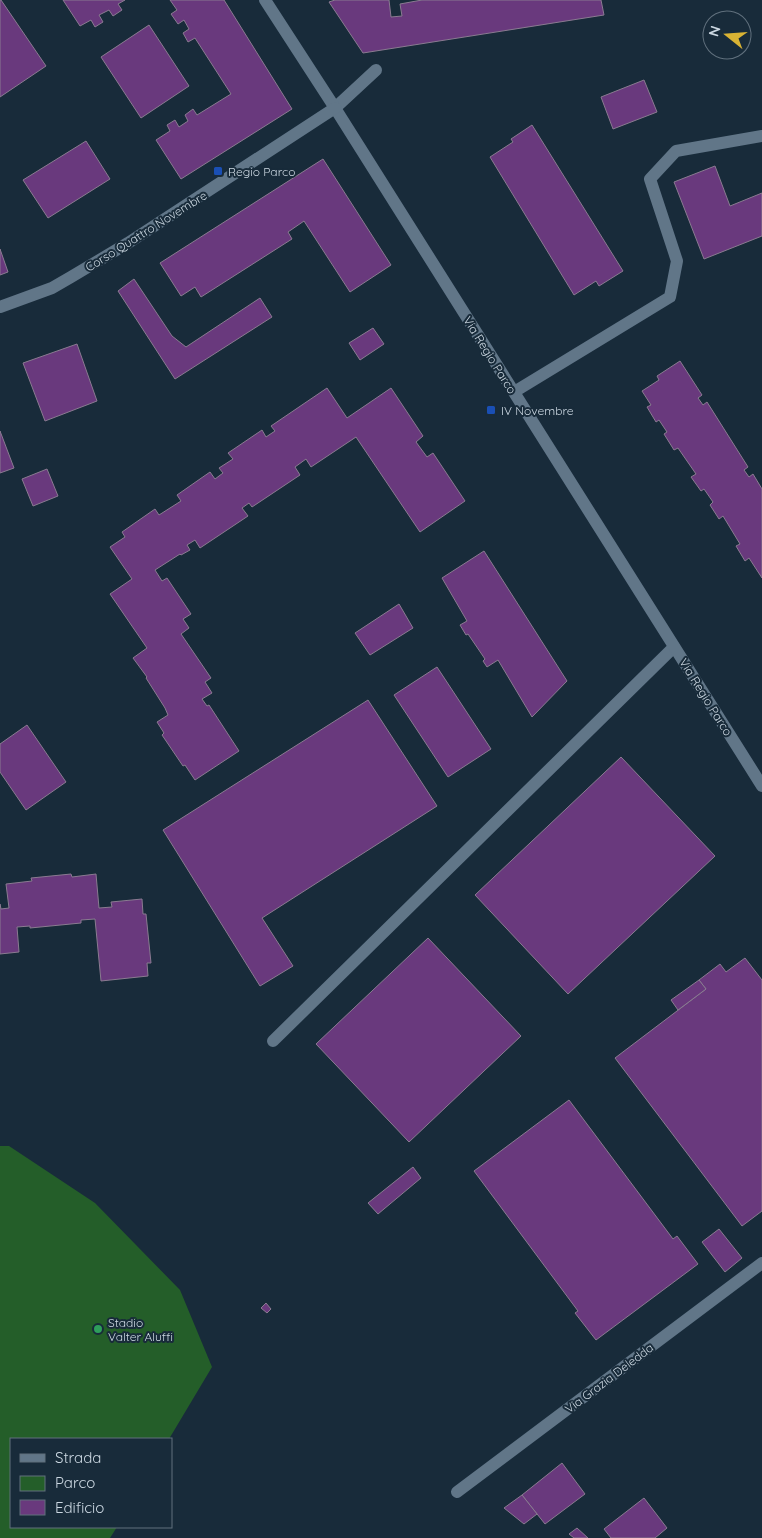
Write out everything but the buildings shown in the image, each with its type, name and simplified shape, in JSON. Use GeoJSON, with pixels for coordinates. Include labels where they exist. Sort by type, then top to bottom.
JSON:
{"type":"FeatureCollection","features":[{"type":"Feature","properties":{"kind":"street","name":"Via Regio Parco"},"geometry":{"type":"LineString","coordinates":[[265,0],[762,786]]}},
{"type":"Feature","properties":{"kind":"street","name":"Corso Quattro Novembre"},"geometry":{"type":"LineString","coordinates":[[0,307],[52,288],[136,238],[335,108],[376,70]]}},
{"type":"Feature","properties":{"kind":"street"},"geometry":{"type":"LineString","coordinates":[[514,392],[670,297],[677,261],[650,179],[676,151],[762,136]]}},
{"type":"Feature","properties":{"kind":"street"},"geometry":{"type":"LineString","coordinates":[[273,1040],[674,647]]}},
{"type":"Feature","properties":{"kind":"street","name":"Via Grazia Deledda"},"geometry":{"type":"LineString","coordinates":[[457,1492],[762,1263]]}},
{"type":"Feature","properties":{"kind":"green space","name":"Stadio Valter Aluffi"},"geometry":{"type":"Polygon","coordinates":[[[0,1146],[9,1146],[95,1203],[180,1290],[212,1367],[170,1438],[10,1438],[10,1528],[116,1528],[110,1538],[0,1538],[0,1146]]]}},
{"type":"Feature","properties":{"kind":"place","name":"Regio Parco"},"geometry":{"type":"Point","coordinates":[218,171]}},
{"type":"Feature","properties":{"kind":"place","name":"IV Novembre"},"geometry":{"type":"Point","coordinates":[491,410]}},
{"type":"Feature","properties":{"kind":"place","name":"Stadio Valter Aluffi"},"geometry":{"type":"Point","coordinates":[98,1329]}}]}
